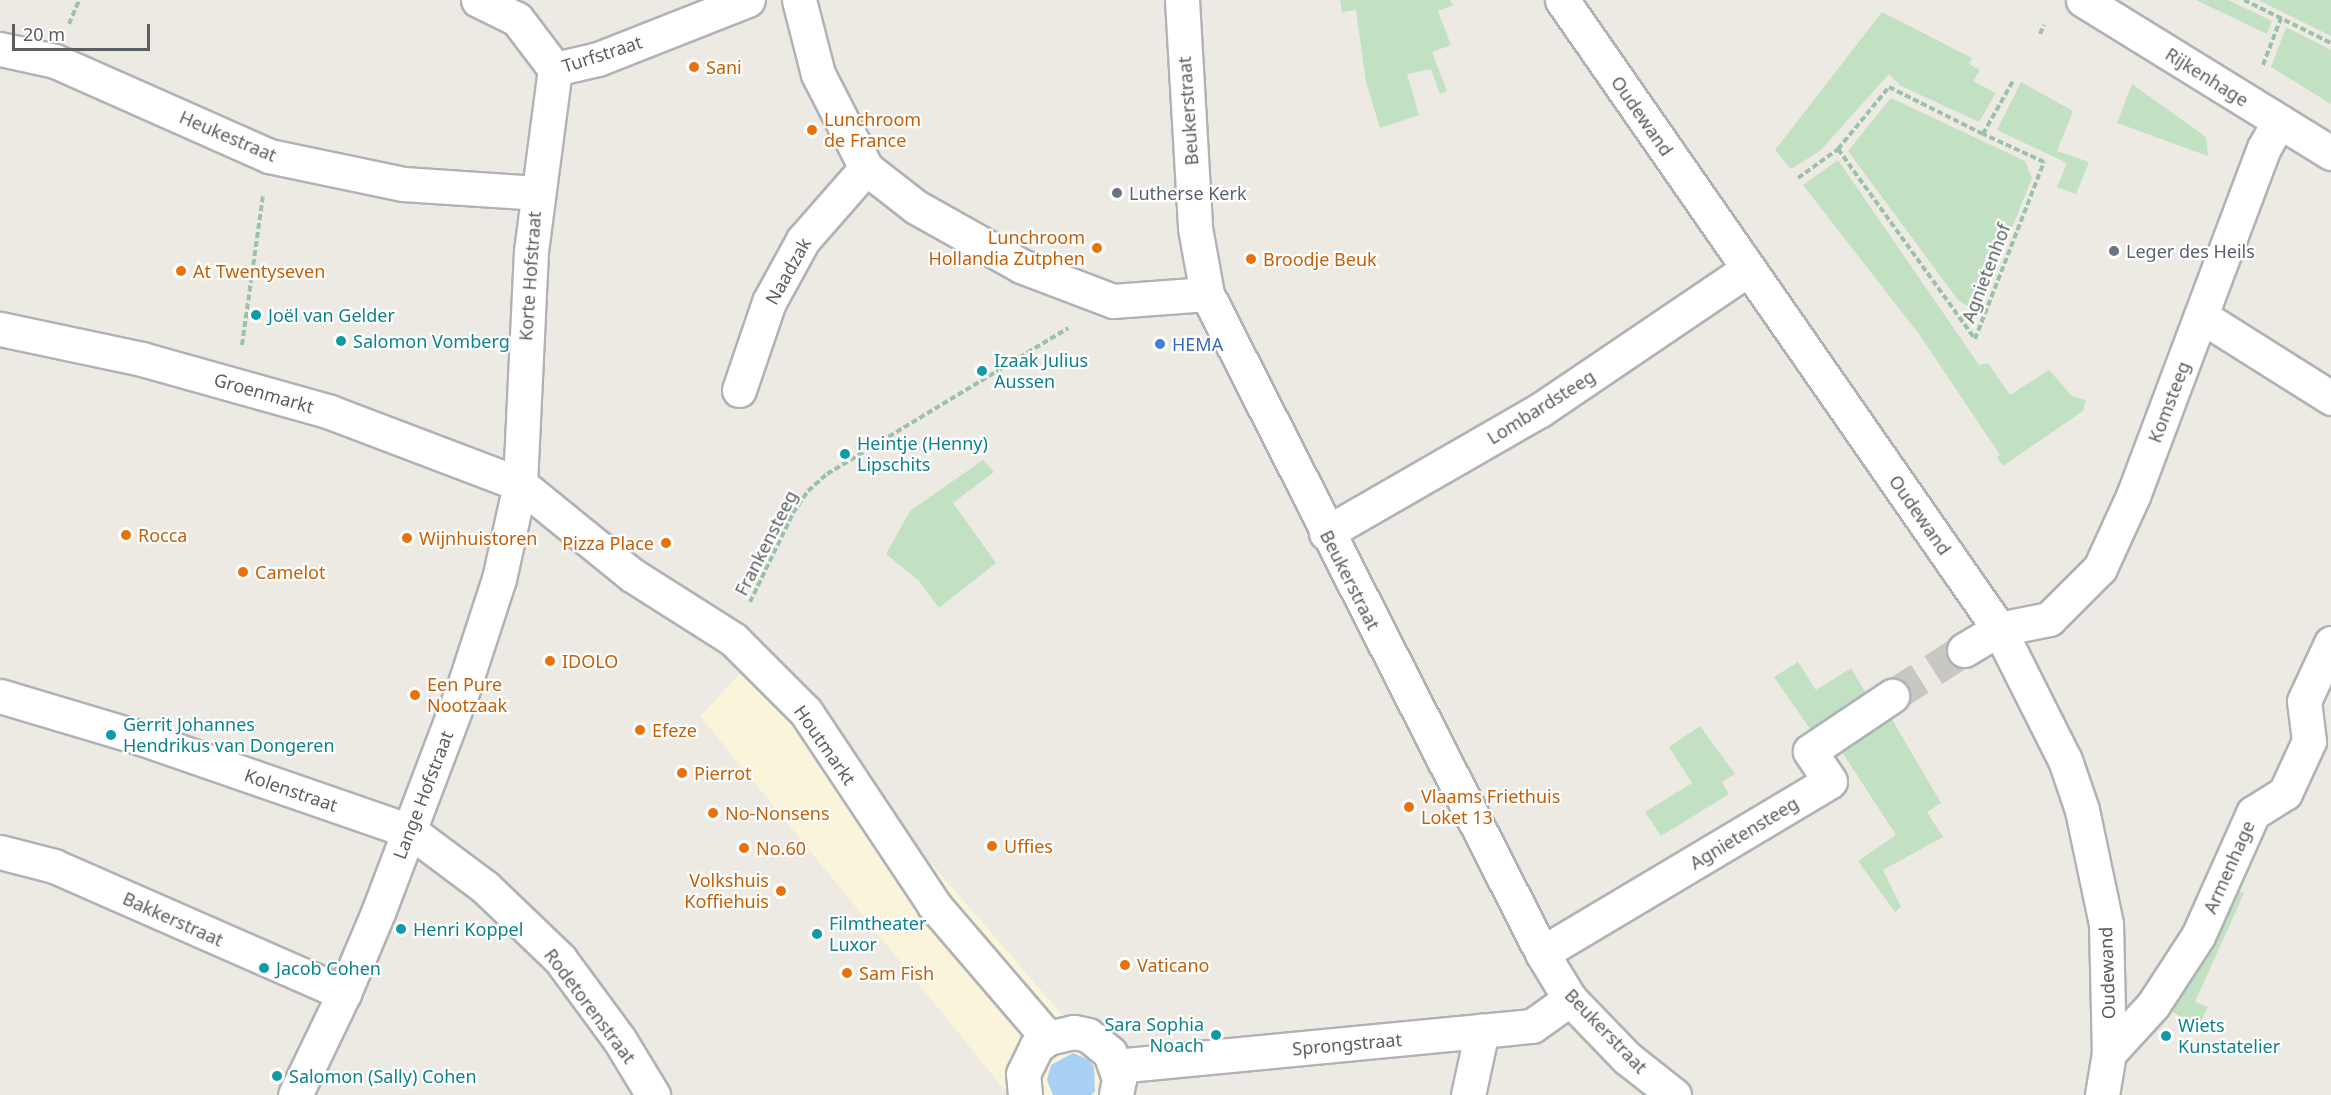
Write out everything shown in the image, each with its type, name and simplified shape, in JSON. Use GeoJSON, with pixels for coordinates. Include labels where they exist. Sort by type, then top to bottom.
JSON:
{"type":"FeatureCollection","features":[{"type":"Feature","properties":{"kind":"street","name":"Turfstraat"},"geometry":{"type":"LineString","coordinates":[[478,0],[517,19],[555,69],[598,59],[748,0]]}},
{"type":"Feature","properties":{"kind":"street"},"geometry":{"type":"LineString","coordinates":[[799,0],[818,74],[866,168],[916,207],[1021,266],[1113,301],[1207,294]]}},
{"type":"Feature","properties":{"kind":"street","name":"Beukerstraat"},"geometry":{"type":"LineString","coordinates":[[1182,0],[1195,228],[1207,294],[1326,533],[1542,953],[1570,999],[1627,1058],[1674,1095]]}},
{"type":"Feature","properties":{"kind":"street","name":"Oudewand"},"geometry":{"type":"LineString","coordinates":[[1562,0],[1999,629],[2065,760],[2082,810],[2106,924],[2109,1053],[2102,1095]]}},
{"type":"Feature","properties":{"kind":"street","name":"Rijkenhage"},"geometry":{"type":"LineString","coordinates":[[2083,0],[2331,153]]}},
{"type":"Feature","properties":{"kind":"street","name":"Heukestraat"},"geometry":{"type":"LineString","coordinates":[[0,49],[54,61],[269,156],[403,184],[537,193]]}},
{"type":"Feature","properties":{"kind":"street","name":"Korte Hofstraat"},"geometry":{"type":"LineString","coordinates":[[520,484],[526,316],[537,193],[555,69]]}},
{"type":"Feature","properties":{"kind":"street","name":"Komsteeg"},"geometry":{"type":"LineString","coordinates":[[1964,650],[1999,629],[2049,619],[2100,568],[2133,496],[2264,148],[2279,121]]}},
{"type":"Feature","properties":{"kind":"street","name":"Naadzak"},"geometry":{"type":"LineString","coordinates":[[738,390],[769,302],[803,240],[866,168]]}},
{"type":"Feature","properties":{"kind":"street","name":"Lombardsteeg"},"geometry":{"type":"LineString","coordinates":[[1326,533],[1540,410],[1748,269]]}},
{"type":"Feature","properties":{"kind":"street"},"geometry":{"type":"LineString","coordinates":[[2201,316],[2331,398]]}},
{"type":"Feature","properties":{"kind":"street","name":"Groenmarkt"},"geometry":{"type":"LineString","coordinates":[[0,329],[237,384],[418,443],[520,484]]}},
{"type":"Feature","properties":{"kind":"street","name":"Houtmarkt"},"geometry":{"type":"LineString","coordinates":[[520,484],[632,575],[733,639],[806,712],[934,905],[1048,1038]]}},
{"type":"Feature","properties":{"kind":"street","name":"Lange Hofstraat"},"geometry":{"type":"LineString","coordinates":[[295,1095],[344,993],[410,831],[499,579],[520,484]]}},
{"type":"Feature","properties":{"kind":"street","name":"Armenhage"},"geometry":{"type":"LineString","coordinates":[[2109,1053],[2152,1005],[2198,936],[2253,813],[2285,793],[2309,741],[2304,702],[2331,643]]}},
{"type":"Feature","properties":{"kind":"street","name":"Kolenstraat"},"geometry":{"type":"LineString","coordinates":[[0,696],[141,738],[410,831]]}},
{"type":"Feature","properties":{"kind":"street","name":"Agnietensteeg"},"geometry":{"type":"LineString","coordinates":[[1542,953],[1830,781],[1810,751],[1892,696]]}},
{"type":"Feature","properties":{"kind":"street","name":"Rodetorenstraat"},"geometry":{"type":"LineString","coordinates":[[410,831],[485,886],[560,959],[618,1039],[653,1095]]}},
{"type":"Feature","properties":{"kind":"street","name":"Bakkerstraat"},"geometry":{"type":"LineString","coordinates":[[0,852],[54,866],[344,993]]}},
{"type":"Feature","properties":{"kind":"street","name":"Sprongstraat"},"geometry":{"type":"LineString","coordinates":[[1116,1080],[1532,1026],[1570,999]]}},
{"type":"Feature","properties":{"kind":"street"},"geometry":{"type":"LineString","coordinates":[[1468,1095],[1482,1031]]}},
{"type":"Feature","properties":{"kind":"street"},"geometry":{"type":"LineString","coordinates":[[1026,1095],[1023,1074],[1027,1059],[1048,1038],[1074,1032],[1088,1035],[1110,1053],[1116,1080]]}},
{"type":"Feature","properties":{"kind":"path"},"geometry":{"type":"LineString","coordinates":[[2244,0],[2331,43]]}},
{"type":"Feature","properties":{"kind":"path"},"geometry":{"type":"LineString","coordinates":[[2040,34],[2044,25]]}},
{"type":"Feature","properties":{"kind":"path"},"geometry":{"type":"LineString","coordinates":[[1983,134],[2014,79]]}},
{"type":"Feature","properties":{"kind":"path","name":"Agnietenhof"},"geometry":{"type":"LineString","coordinates":[[1798,178],[1838,149],[1890,87],[2044,162],[1975,339],[1838,149]]}},
{"type":"Feature","properties":{"kind":"path"},"geometry":{"type":"LineString","coordinates":[[237,384],[269,156]]}},
{"type":"Feature","properties":{"kind":"path","name":"Frankensteeg"},"geometry":{"type":"LineString","coordinates":[[733,639],[793,513],[808,490],[827,474],[1113,301]]}},
{"type":"Feature","properties":{"kind":"shaded area"},"geometry":{"type":"Polygon","coordinates":[[[754,659],[1132,1095],[1009,1095],[700,716],[754,659]]]}},
{"type":"Feature","properties":{"kind":"green space"},"geometry":{"type":"Polygon","coordinates":[[[1340,0],[1450,0],[1453,5],[1438,11],[1451,45],[1432,52],[1447,91],[1440,94],[1431,69],[1407,74],[1419,115],[1380,128],[1366,82],[1356,10],[1342,12],[1340,0]]]}},
{"type":"Feature","properties":{"kind":"green space"},"geometry":{"type":"Polygon","coordinates":[[[2196,0],[2228,0],[2272,21],[2267,34],[2196,0]]]}},
{"type":"Feature","properties":{"kind":"green space"},"geometry":{"type":"Polygon","coordinates":[[[2258,0],[2331,0],[2331,36],[2258,0]]]}},
{"type":"Feature","properties":{"kind":"green space"},"geometry":{"type":"Polygon","coordinates":[[[1882,12],[1972,58],[1969,64],[1980,70],[1973,81],[1996,93],[1979,122],[1901,86],[1889,74],[1820,151],[1791,169],[1775,150],[1882,12]]]}},
{"type":"Feature","properties":{"kind":"green space"},"geometry":{"type":"Polygon","coordinates":[[[2286,27],[2331,50],[2331,104],[2271,67],[2286,27]]]}},
{"type":"Feature","properties":{"kind":"green space"},"geometry":{"type":"Polygon","coordinates":[[[2021,82],[2073,111],[2057,151],[2089,162],[2076,194],[2057,187],[2067,163],[1997,130],[2021,82]]]}},
{"type":"Feature","properties":{"kind":"green space"},"geometry":{"type":"Polygon","coordinates":[[[2132,84],[2206,137],[2208,156],[2117,123],[2132,84]]]}},
{"type":"Feature","properties":{"kind":"green space"},"geometry":{"type":"Polygon","coordinates":[[[1891,98],[2025,161],[2032,178],[1980,308],[1970,308],[1958,300],[1848,151],[1891,98]]]}},
{"type":"Feature","properties":{"kind":"green space"},"geometry":{"type":"Polygon","coordinates":[[[1838,160],[1979,365],[1988,363],[2010,395],[2049,370],[2072,396],[2086,400],[2083,411],[2003,466],[1997,457],[2000,455],[1919,334],[1803,185],[1838,160]]]}},
{"type":"Feature","properties":{"kind":"green space"},"geometry":{"type":"Polygon","coordinates":[[[983,460],[994,472],[953,503],[996,563],[939,608],[919,581],[886,554],[910,511],[983,460]]]}},
{"type":"Feature","properties":{"kind":"green space"},"geometry":{"type":"Polygon","coordinates":[[[1798,662],[1816,690],[1851,668],[1867,695],[1813,733],[1774,677],[1798,662]]]}},
{"type":"Feature","properties":{"kind":"green space"},"geometry":{"type":"Polygon","coordinates":[[[1890,716],[1941,803],[1927,812],[1943,837],[1883,870],[1901,907],[1895,912],[1858,861],[1896,835],[1840,749],[1890,716]]]}},
{"type":"Feature","properties":{"kind":"green space"},"geometry":{"type":"Polygon","coordinates":[[[1700,726],[1735,774],[1722,782],[1729,794],[1661,836],[1645,812],[1692,783],[1669,747],[1700,726]]]}},
{"type":"Feature","properties":{"kind":"green space"},"geometry":{"type":"Polygon","coordinates":[[[2229,887],[2244,893],[2195,1002],[2208,1007],[2199,1026],[2163,1007],[2229,887]]]}},
{"type":"Feature","properties":{"kind":"water"},"geometry":{"type":"Polygon","coordinates":[[[1073,1053],[1089,1060],[1094,1067],[1095,1091],[1091,1095],[1053,1095],[1047,1080],[1051,1065],[1073,1053]]]}},
{"type":"Feature","properties":{"kind":"tunnel"},"geometry":{"type":"LineString","coordinates":[[1892,696],[1964,650]]}},
{"type":"Feature","properties":{"kind":"place","name":"Sani"},"geometry":{"type":"Point","coordinates":[694,67]}},
{"type":"Feature","properties":{"kind":"place","name":"Lunchroom de France"},"geometry":{"type":"Point","coordinates":[812,130]}},
{"type":"Feature","properties":{"kind":"place","name":"Lutherse Kerk"},"geometry":{"type":"Point","coordinates":[1117,193]}},
{"type":"Feature","properties":{"kind":"place","name":"Lunchroom Hollandia Zutphen"},"geometry":{"type":"Point","coordinates":[1097,248]}},
{"type":"Feature","properties":{"kind":"place","name":"Leger des Heils"},"geometry":{"type":"Point","coordinates":[2114,251]}},
{"type":"Feature","properties":{"kind":"place","name":"Broodje Beuk"},"geometry":{"type":"Point","coordinates":[1251,259]}},
{"type":"Feature","properties":{"kind":"place","name":"At Twentyseven"},"geometry":{"type":"Point","coordinates":[181,271]}},
{"type":"Feature","properties":{"kind":"place","name":"Joël van Gelder"},"geometry":{"type":"Point","coordinates":[256,315]}},
{"type":"Feature","properties":{"kind":"place","name":"Salomon Vomberg"},"geometry":{"type":"Point","coordinates":[341,341]}},
{"type":"Feature","properties":{"kind":"place","name":"HEMA"},"geometry":{"type":"Point","coordinates":[1160,344]}},
{"type":"Feature","properties":{"kind":"place","name":"Izaak Julius Aussen"},"geometry":{"type":"Point","coordinates":[982,371]}},
{"type":"Feature","properties":{"kind":"place","name":"Heintje (Henny) Lipschits"},"geometry":{"type":"Point","coordinates":[845,454]}},
{"type":"Feature","properties":{"kind":"place","name":"Rocca"},"geometry":{"type":"Point","coordinates":[126,535]}},
{"type":"Feature","properties":{"kind":"place","name":"Wijnhuistoren"},"geometry":{"type":"Point","coordinates":[407,538]}},
{"type":"Feature","properties":{"kind":"place","name":"Pizza Place"},"geometry":{"type":"Point","coordinates":[666,543]}},
{"type":"Feature","properties":{"kind":"place","name":"Camelot"},"geometry":{"type":"Point","coordinates":[243,572]}},
{"type":"Feature","properties":{"kind":"place","name":"IDOLO"},"geometry":{"type":"Point","coordinates":[550,661]}},
{"type":"Feature","properties":{"kind":"place","name":"Een Pure Nootzaak"},"geometry":{"type":"Point","coordinates":[415,695]}},
{"type":"Feature","properties":{"kind":"place","name":"Efeze"},"geometry":{"type":"Point","coordinates":[640,730]}},
{"type":"Feature","properties":{"kind":"place","name":"Gerrit Johannes Hendrikus van Dongeren"},"geometry":{"type":"Point","coordinates":[111,735]}},
{"type":"Feature","properties":{"kind":"place","name":"Pierrot"},"geometry":{"type":"Point","coordinates":[682,773]}},
{"type":"Feature","properties":{"kind":"place","name":"Vlaams Friethuis Loket 13"},"geometry":{"type":"Point","coordinates":[1409,807]}},
{"type":"Feature","properties":{"kind":"place","name":"No-Nonsens"},"geometry":{"type":"Point","coordinates":[713,813]}},
{"type":"Feature","properties":{"kind":"place","name":"Uffies"},"geometry":{"type":"Point","coordinates":[992,846]}},
{"type":"Feature","properties":{"kind":"place","name":"No.60"},"geometry":{"type":"Point","coordinates":[744,848]}},
{"type":"Feature","properties":{"kind":"place","name":"Volkshuis Koffiehuis"},"geometry":{"type":"Point","coordinates":[781,891]}},
{"type":"Feature","properties":{"kind":"place","name":"Henri Koppel"},"geometry":{"type":"Point","coordinates":[401,929]}},
{"type":"Feature","properties":{"kind":"place","name":"Filmtheater Luxor"},"geometry":{"type":"Point","coordinates":[817,934]}},
{"type":"Feature","properties":{"kind":"place","name":"Vaticano"},"geometry":{"type":"Point","coordinates":[1125,965]}},
{"type":"Feature","properties":{"kind":"place","name":"Jacob Cohen"},"geometry":{"type":"Point","coordinates":[264,968]}},
{"type":"Feature","properties":{"kind":"place","name":"Sam Fish"},"geometry":{"type":"Point","coordinates":[847,973]}},
{"type":"Feature","properties":{"kind":"place","name":"Sara Sophia Noach"},"geometry":{"type":"Point","coordinates":[1216,1035]}},
{"type":"Feature","properties":{"kind":"place","name":"Wiets Kunstatelier"},"geometry":{"type":"Point","coordinates":[2166,1036]}},
{"type":"Feature","properties":{"kind":"place","name":"Salomon (Sally) Cohen"},"geometry":{"type":"Point","coordinates":[277,1076]}}]}
